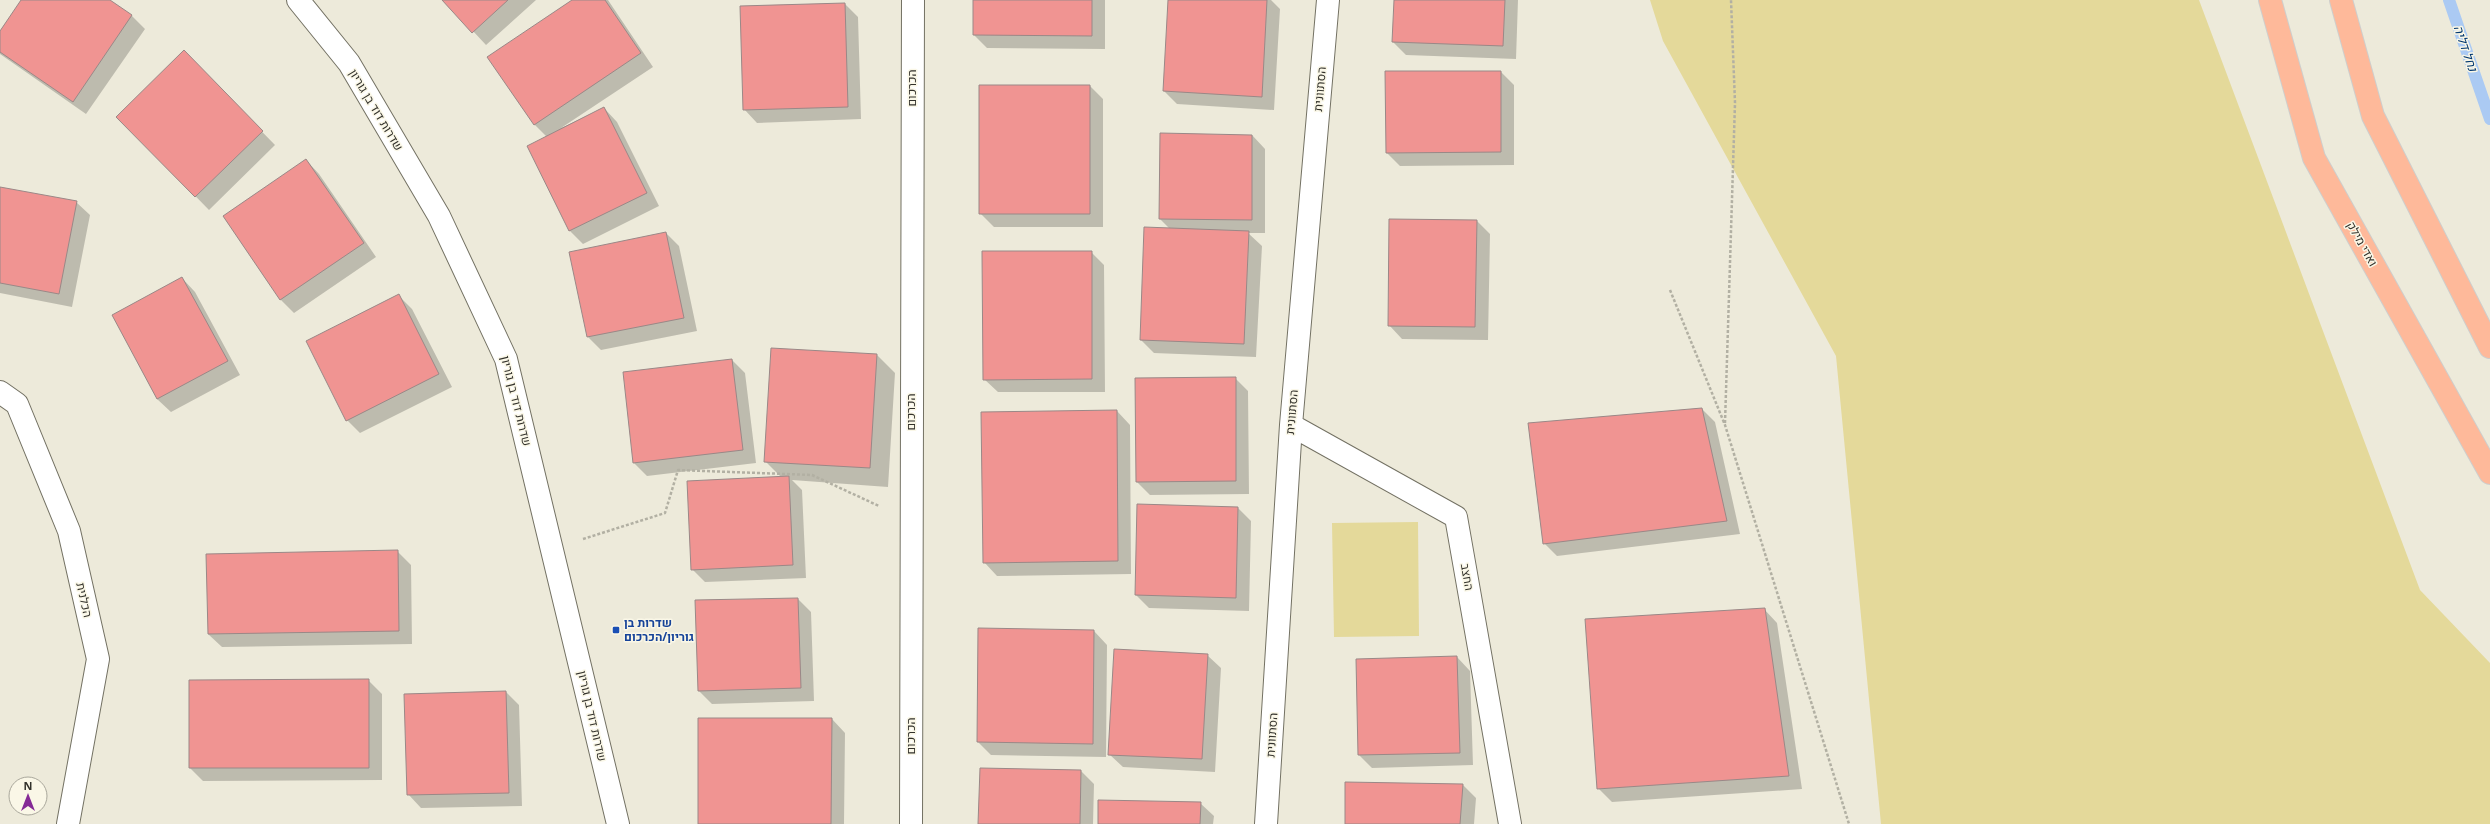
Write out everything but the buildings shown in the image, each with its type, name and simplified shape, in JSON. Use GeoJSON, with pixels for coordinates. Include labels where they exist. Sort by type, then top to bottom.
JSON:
{"type":"FeatureCollection","features":[{"type":"Feature","properties":{"kind":"highway","name":"ואדי מילק"},"geometry":{"type":"LineString","coordinates":[[2270,0],[2314,158],[2490,473]]}},
{"type":"Feature","properties":{"kind":"highway"},"geometry":{"type":"LineString","coordinates":[[2341,0],[2373,116],[2490,347]]}},
{"type":"Feature","properties":{"kind":"street","name":"שדרות דוד בן גוריון"},"geometry":{"type":"LineString","coordinates":[[298,0],[349,63],[439,216],[506,358],[618,824]]}},
{"type":"Feature","properties":{"kind":"street","name":"הכרכום"},"geometry":{"type":"LineString","coordinates":[[911,824],[912,0]]}},
{"type":"Feature","properties":{"kind":"street","name":"הסתוונית"},"geometry":{"type":"LineString","coordinates":[[1266,824],[1291,425],[1328,0]]}},
{"type":"Feature","properties":{"kind":"street","name":"הכלנית"},"geometry":{"type":"LineString","coordinates":[[0,392],[17,404],[69,531],[98,659],[68,824]]}},
{"type":"Feature","properties":{"kind":"street","name":"החצב"},"geometry":{"type":"LineString","coordinates":[[1291,425],[1456,517],[1510,824]]}},
{"type":"Feature","properties":{"kind":"path"},"geometry":{"type":"LineString","coordinates":[[1725,425],[1735,103],[1731,0]]}},
{"type":"Feature","properties":{"kind":"path"},"geometry":{"type":"LineString","coordinates":[[1670,290],[1725,425],[1849,824]]}},
{"type":"Feature","properties":{"kind":"path"},"geometry":{"type":"LineString","coordinates":[[552,548],[665,513],[678,470],[812,475],[911,521]]}},
{"type":"Feature","properties":{"kind":"shaded area"},"geometry":{"type":"Polygon","coordinates":[[[1650,0],[2199,0],[2420,590],[2490,663],[2490,824],[1881,824],[1836,356],[1663,41],[1650,0]]]}},
{"type":"Feature","properties":{"kind":"shaded area"},"geometry":{"type":"Polygon","coordinates":[[[1418,522],[1419,636],[1334,637],[1332,523],[1418,522]]]}},
{"type":"Feature","properties":{"kind":"waterway","name":"נחל דליה"},"geometry":{"type":"LineString","coordinates":[[2449,0],[2490,119]]}},
{"type":"Feature","properties":{"kind":"place","name":"שדרות בן גוריון/הכרכום"},"geometry":{"type":"Point","coordinates":[616,630]}}]}
